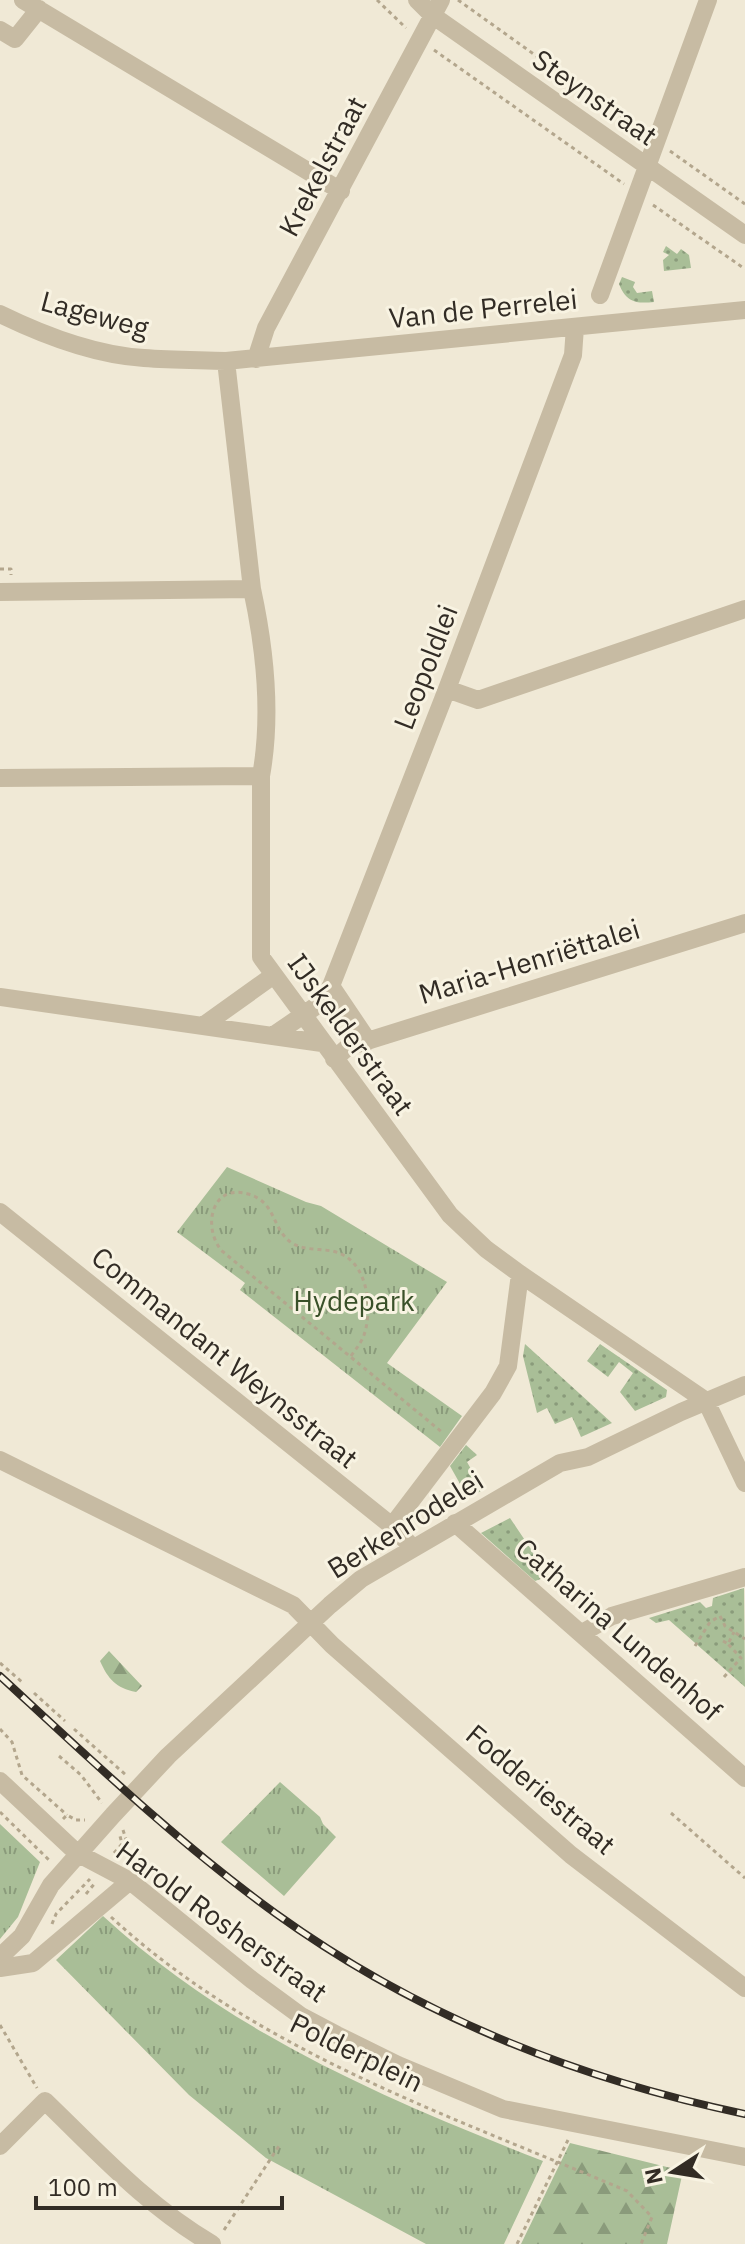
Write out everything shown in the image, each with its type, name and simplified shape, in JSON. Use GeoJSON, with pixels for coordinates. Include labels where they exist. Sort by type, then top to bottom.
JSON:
{"type":"FeatureCollection","features":[{"type":"Feature","properties":{"kind":"street","name":"Steynstraat"},"geometry":{"type":"LineString","coordinates":[[417,0],[437,7],[646,167],[745,235]]}},
{"type":"Feature","properties":{"kind":"street"},"geometry":{"type":"LineString","coordinates":[[600,295],[708,0]]}},
{"type":"Feature","properties":{"kind":"street"},"geometry":{"type":"LineString","coordinates":[[0,30],[15,39],[31,5],[341,191]]}},
{"type":"Feature","properties":{"kind":"street","name":"Krekelstraat"},"geometry":{"type":"LineString","coordinates":[[256,359],[266,328],[437,7]]}},
{"type":"Feature","properties":{"kind":"street","name":"Van de Perrelei"},"geometry":{"type":"LineString","coordinates":[[226,361],[745,310]]}},
{"type":"Feature","properties":{"kind":"street","name":"Lageweg"},"geometry":{"type":"LineString","coordinates":[[0,314],[46,334],[88,347],[141,358],[226,361]]}},
{"type":"Feature","properties":{"kind":"street","name":"Leopoldlei"},"geometry":{"type":"LineString","coordinates":[[274,1035],[319,1004],[331,986],[573,355],[575,327]]}},
{"type":"Feature","properties":{"kind":"street","name":"IJskelderstraat"},"geometry":{"type":"LineString","coordinates":[[226,361],[266,700],[265,755],[261,776],[261,957],[450,1215],[486,1249],[520,1274],[706,1401]]}},
{"type":"Feature","properties":{"kind":"street"},"geometry":{"type":"LineString","coordinates":[[0,592],[252,589]]}},
{"type":"Feature","properties":{"kind":"street"},"geometry":{"type":"LineString","coordinates":[[447,689],[478,700],[745,609]]}},
{"type":"Feature","properties":{"kind":"street"},"geometry":{"type":"LineString","coordinates":[[0,778],[261,776]]}},
{"type":"Feature","properties":{"kind":"street","name":"Maria-Henriëttalei"},"geometry":{"type":"LineString","coordinates":[[334,1059],[348,1047],[745,923]]}},
{"type":"Feature","properties":{"kind":"street"},"geometry":{"type":"LineString","coordinates":[[204,1025],[274,975]]}},
{"type":"Feature","properties":{"kind":"street"},"geometry":{"type":"LineString","coordinates":[[331,986],[368,1041]]}},
{"type":"Feature","properties":{"kind":"street"},"geometry":{"type":"LineString","coordinates":[[0,997],[322,1043]]}},
{"type":"Feature","properties":{"kind":"street","name":"Commandant Weynsstraat"},"geometry":{"type":"LineString","coordinates":[[0,1212],[392,1526],[413,1548]]}},
{"type":"Feature","properties":{"kind":"street"},"geometry":{"type":"LineString","coordinates":[[392,1526],[493,1393],[508,1366],[520,1274]]}},
{"type":"Feature","properties":{"kind":"street","name":"Berkenrodelei"},"geometry":{"type":"LineString","coordinates":[[0,1957],[22,1936],[77,1853],[168,1756],[361,1579],[560,1463],[588,1457],[745,1385]]}},
{"type":"Feature","properties":{"kind":"street"},"geometry":{"type":"LineString","coordinates":[[706,1401],[745,1483]]}},
{"type":"Feature","properties":{"kind":"street","name":"Fodderiestraat"},"geometry":{"type":"LineString","coordinates":[[0,1460],[293,1605],[332,1645],[571,1855],[745,1988]]}},
{"type":"Feature","properties":{"kind":"street","name":"Catharina Lundenhof"},"geometry":{"type":"LineString","coordinates":[[455,1523],[745,1778]]}},
{"type":"Feature","properties":{"kind":"street"},"geometry":{"type":"LineString","coordinates":[[582,1633],[612,1616],[745,1577]]}},
{"type":"Feature","properties":{"kind":"street","name":"Harold Rosherstraat"},"geometry":{"type":"LineString","coordinates":[[0,1781],[77,1853],[130,1881],[301,2016],[398,2065],[503,2109],[745,2157]]}},
{"type":"Feature","properties":{"kind":"street"},"geometry":{"type":"LineString","coordinates":[[0,1968],[33,1963],[130,1881]]}},
{"type":"Feature","properties":{"kind":"street"},"geometry":{"type":"LineString","coordinates":[[0,2146],[45,2101],[139,2191],[187,2230],[217,2238]]}},
{"type":"Feature","properties":{"kind":"path"},"geometry":{"type":"LineString","coordinates":[[377,0],[419,39],[745,269]]}},
{"type":"Feature","properties":{"kind":"path"},"geometry":{"type":"LineString","coordinates":[[457,0],[745,204]]}},
{"type":"Feature","properties":{"kind":"path"},"geometry":{"type":"LineString","coordinates":[[351,1356],[364,1334],[368,1308],[364,1282],[352,1262],[341,1254],[290,1242],[269,1207],[253,1196],[241,1193],[223,1198],[210,1220],[217,1245],[455,1443]]}},
{"type":"Feature","properties":{"kind":"path"},"geometry":{"type":"LineString","coordinates":[[695,1646],[710,1622],[720,1616],[725,1626],[745,1639]]}},
{"type":"Feature","properties":{"kind":"path"},"geometry":{"type":"LineString","coordinates":[[728,1644],[734,1632]]}},
{"type":"Feature","properties":{"kind":"path"},"geometry":{"type":"LineString","coordinates":[[723,1641],[741,1658],[724,1677]]}},
{"type":"Feature","properties":{"kind":"path"},"geometry":{"type":"LineString","coordinates":[[0,1663],[22,1682]]}},
{"type":"Feature","properties":{"kind":"path"},"geometry":{"type":"LineString","coordinates":[[34,1693],[65,1721]]}},
{"type":"Feature","properties":{"kind":"path"},"geometry":{"type":"LineString","coordinates":[[0,1729],[12,1742],[22,1775],[67,1815]]}},
{"type":"Feature","properties":{"kind":"path"},"geometry":{"type":"LineString","coordinates":[[74,1729],[132,1780]]}},
{"type":"Feature","properties":{"kind":"path"},"geometry":{"type":"LineString","coordinates":[[59,1756],[81,1775],[105,1808]]}},
{"type":"Feature","properties":{"kind":"path","name":"Polderplein"},"geometry":{"type":"LineString","coordinates":[[0,1812],[136,1940],[177,1971],[269,2031],[395,2095],[627,2191],[652,2217],[641,2244]]}},
{"type":"Feature","properties":{"kind":"path"},"geometry":{"type":"LineString","coordinates":[[671,1813],[745,1878]]}},
{"type":"Feature","properties":{"kind":"path"},"geometry":{"type":"LineString","coordinates":[[86,1894],[95,1883]]}},
{"type":"Feature","properties":{"kind":"path"},"geometry":{"type":"LineString","coordinates":[[0,2025],[45,2101]]}},
{"type":"Feature","properties":{"kind":"path"},"geometry":{"type":"LineString","coordinates":[[217,2238],[279,2146]]}},
{"type":"Feature","properties":{"kind":"path"},"geometry":{"type":"LineString","coordinates":[[517,2244],[557,2161]]}},
{"type":"Feature","properties":{"kind":"green space"},"geometry":{"type":"Polygon","coordinates":[[[666,246],[677,254],[681,249],[689,255],[691,268],[664,271],[663,260],[669,255],[663,252],[666,246]]]}},
{"type":"Feature","properties":{"kind":"green space"},"geometry":{"type":"Polygon","coordinates":[[[622,277],[635,282],[633,287],[637,293],[652,291],[654,302],[642,303],[628,298],[619,284],[622,277]]]}},
{"type":"Feature","properties":{"kind":"green space","name":"Hydepark"},"geometry":{"type":"Polygon","coordinates":[[[227,1167],[321,1206],[447,1282],[387,1363],[462,1416],[440,1447],[240,1290],[245,1283],[177,1232],[227,1167]]]}},
{"type":"Feature","properties":{"kind":"green space"},"geometry":{"type":"Polygon","coordinates":[[[525,1344],[612,1423],[581,1437],[572,1417],[555,1424],[547,1408],[537,1413],[523,1356],[525,1344]]]}},
{"type":"Feature","properties":{"kind":"green space"},"geometry":{"type":"Polygon","coordinates":[[[600,1344],[667,1390],[666,1397],[635,1411],[620,1392],[633,1373],[619,1362],[608,1377],[587,1361],[600,1344]]]}},
{"type":"Feature","properties":{"kind":"green space"},"geometry":{"type":"Polygon","coordinates":[[[466,1445],[477,1455],[467,1462],[483,1490],[468,1498],[450,1466],[466,1445]]]}},
{"type":"Feature","properties":{"kind":"green space"},"geometry":{"type":"Polygon","coordinates":[[[510,1518],[549,1576],[535,1581],[481,1533],[510,1518]]]}},
{"type":"Feature","properties":{"kind":"green space"},"geometry":{"type":"Polygon","coordinates":[[[744,1588],[745,1687],[669,1620],[656,1623],[649,1618],[700,1602],[706,1608],[712,1606],[713,1598],[744,1588]]]}},
{"type":"Feature","properties":{"kind":"green space"},"geometry":{"type":"Polygon","coordinates":[[[109,1651],[142,1686],[136,1692],[118,1685],[106,1673],[100,1661],[109,1651]]]}},
{"type":"Feature","properties":{"kind":"green space"},"geometry":{"type":"Polygon","coordinates":[[[280,1782],[320,1817],[336,1837],[284,1896],[221,1842],[280,1782]]]}},
{"type":"Feature","properties":{"kind":"green space"},"geometry":{"type":"Polygon","coordinates":[[[0,1824],[40,1862],[18,1917],[0,1939],[0,1824]]]}},
{"type":"Feature","properties":{"kind":"green space"},"geometry":{"type":"Polygon","coordinates":[[[103,1916],[152,1958],[256,2029],[368,2087],[543,2161],[504,2244],[426,2244],[266,2158],[189,2095],[56,1960],[103,1916]]]}},
{"type":"Feature","properties":{"kind":"green space"},"geometry":{"type":"Polygon","coordinates":[[[570,2143],[683,2171],[667,2244],[521,2244],[570,2143]]]}},
{"type":"Feature","properties":{"kind":"railway"},"geometry":{"type":"LineString","coordinates":[[0,1676],[203,1858],[275,1913],[384,1982],[441,2012],[559,2062],[620,2082],[745,2114]]}}]}
